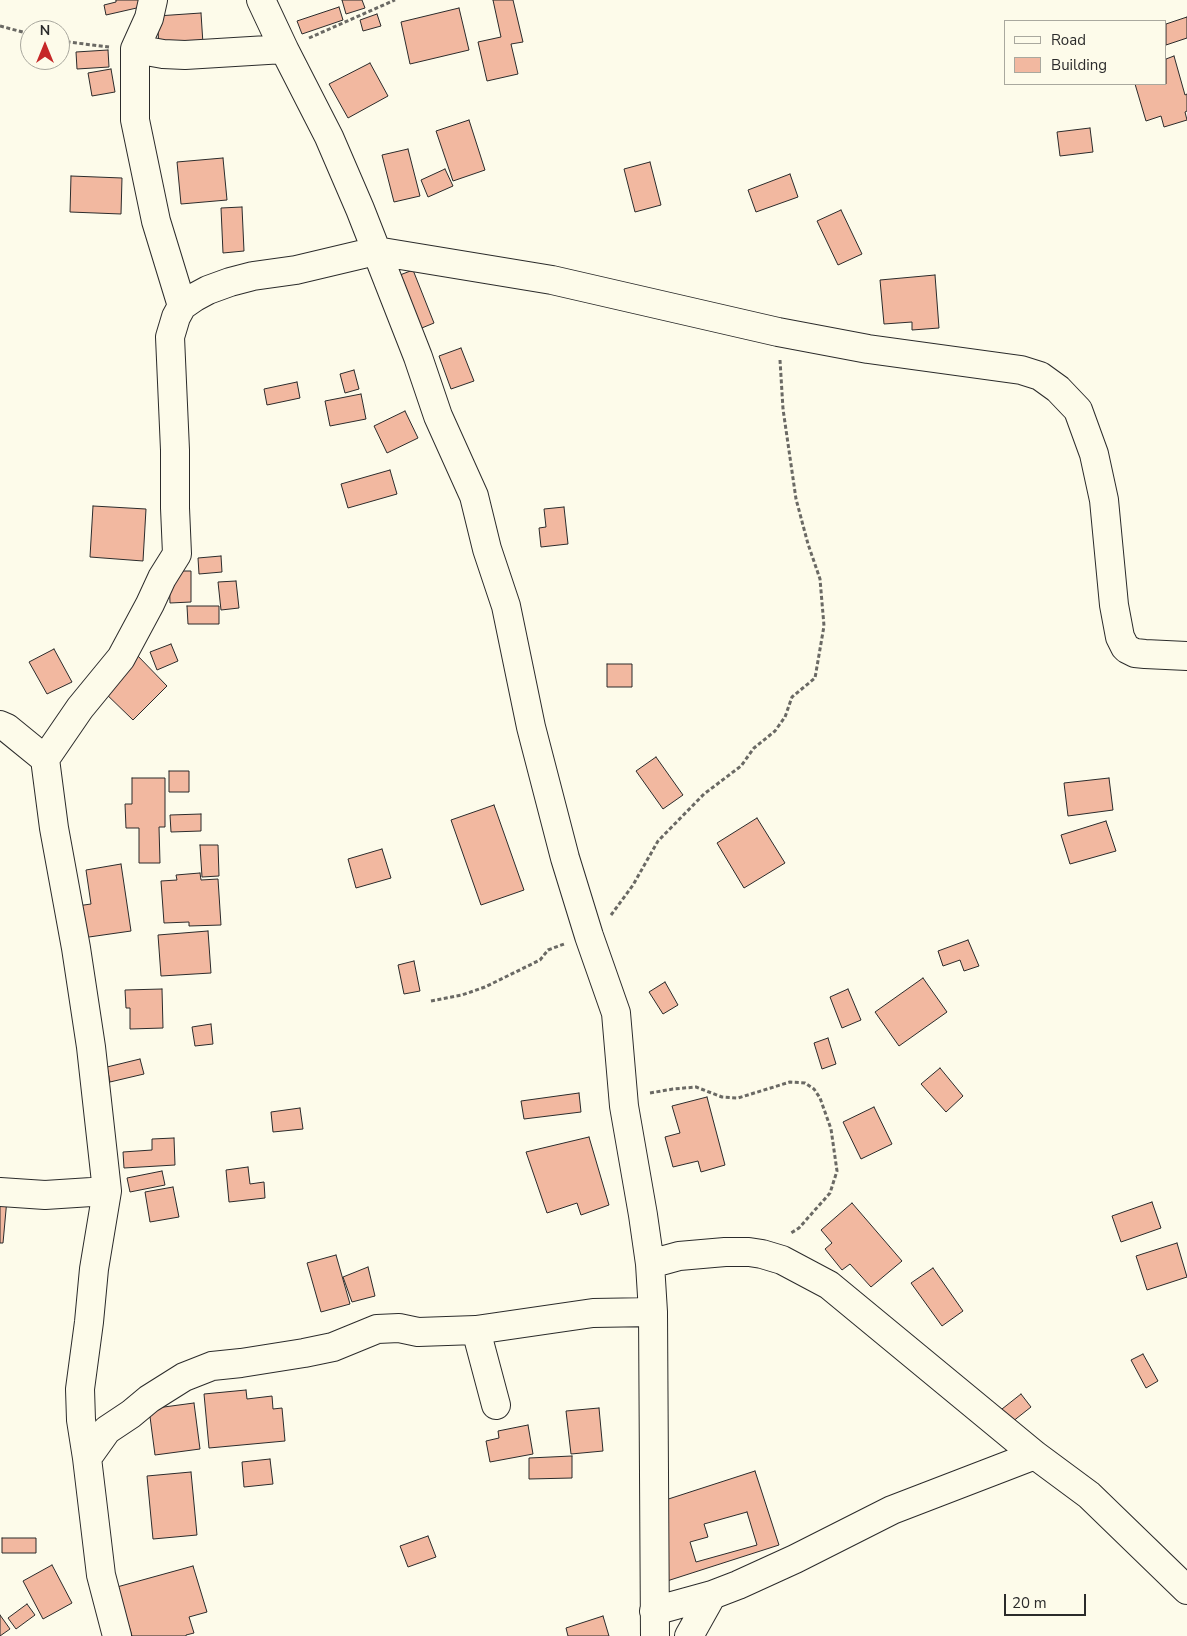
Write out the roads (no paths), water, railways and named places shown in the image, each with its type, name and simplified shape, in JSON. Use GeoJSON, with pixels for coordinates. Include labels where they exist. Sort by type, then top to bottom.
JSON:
{"type":"FeatureCollection","features":[{"type":"Feature","properties":{"kind":"street"},"geometry":{"type":"LineString","coordinates":[[153,0],[149,18],[135,49],[135,120],[156,221],[182,306]]}},
{"type":"Feature","properties":{"kind":"street"},"geometry":{"type":"LineString","coordinates":[[261,0],[329,137],[360,209],[418,357],[438,416],[474,496],[486,549],[506,606],[531,727],[565,858],[589,936],[616,1013],[624,1106],[650,1264],[653,1312],[654,1623],[712,1595],[795,1559],[892,1510],[1035,1455]]}},
{"type":"Feature","properties":{"kind":"street"},"geometry":{"type":"LineString","coordinates":[[135,49],[163,54],[185,55],[284,49]]}},
{"type":"Feature","properties":{"kind":"street"},"geometry":{"type":"LineString","coordinates":[[117,1636],[102,1576],[81,1420],[80,1388],[94,1269],[106,1191],[89,1038],[74,938],[54,828],[45,759],[80,708],[121,658],[162,578],[177,554],[170,337],[176,317],[182,306],[208,290],[230,282],[253,276],[296,270],[376,251],[552,280],[778,332],[868,350],[1021,370],[1040,376],[1058,388],[1078,410],[1094,454],[1104,500],[1114,605],[1122,642],[1126,649],[1135,653],[1187,656]]}},
{"type":"Feature","properties":{"kind":"street"},"geometry":{"type":"LineString","coordinates":[[0,725],[7,728],[45,759]]}},
{"type":"Feature","properties":{"kind":"street"},"geometry":{"type":"LineString","coordinates":[[0,1192],[45,1195],[106,1191]]}},
{"type":"Feature","properties":{"kind":"street"},"geometry":{"type":"LineString","coordinates":[[650,1264],[688,1255],[726,1252],[762,1254],[797,1267],[829,1285],[1035,1455],[1089,1495],[1187,1590]]}},
{"type":"Feature","properties":{"kind":"street"},"geometry":{"type":"LineString","coordinates":[[87,1458],[106,1430],[131,1414],[149,1399],[184,1378],[212,1366],[241,1363],[333,1347],[377,1329],[399,1328],[418,1332],[476,1330],[592,1313],[653,1312]]}},
{"type":"Feature","properties":{"kind":"street"},"geometry":{"type":"LineString","coordinates":[[476,1330],[496,1405]]}},
{"type":"Feature","properties":{"kind":"street"},"geometry":{"type":"LineString","coordinates":[[689,1636],[712,1595]]}}]}
